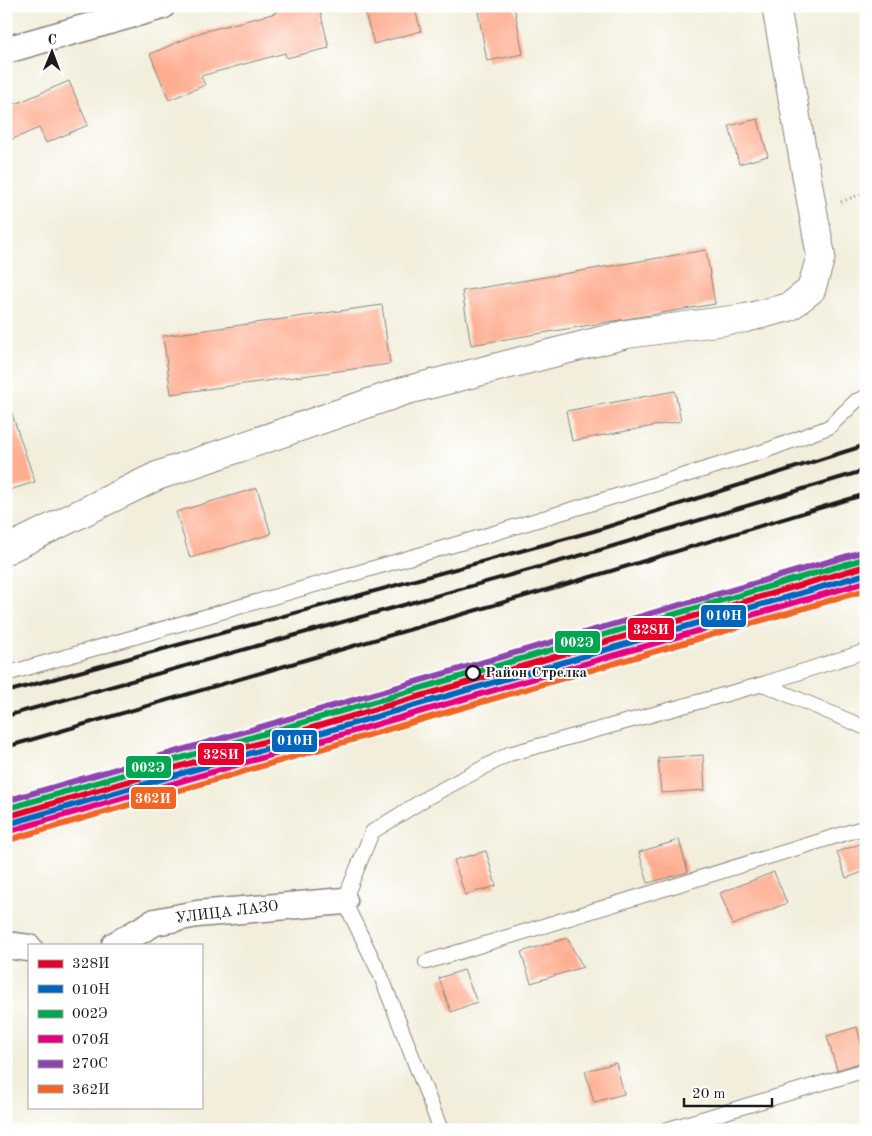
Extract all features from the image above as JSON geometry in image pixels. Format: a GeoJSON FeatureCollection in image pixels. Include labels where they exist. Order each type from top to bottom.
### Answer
{"type":"FeatureCollection","features":[{"type":"Feature","properties":{"kind":"street"},"geometry":{"type":"LineString","coordinates":[[6,50],[162,6]]}},
{"type":"Feature","properties":{"kind":"street"},"geometry":{"type":"LineString","coordinates":[[6,550],[157,476],[404,391],[627,334],[746,318],[789,307],[811,290],[821,256],[776,6]]}},
{"type":"Feature","properties":{"kind":"street","name":"УЛИЦА ЛАЗО"},"geometry":{"type":"LineString","coordinates":[[118,944],[155,922],[197,914],[344,901]]}},
{"type":"Feature","properties":{"kind":"street"},"geometry":{"type":"LineString","coordinates":[[6,945],[28,948]]}},
{"type":"Feature","properties":{"kind":"lane"},"geometry":{"type":"LineString","coordinates":[[6,674],[481,537],[765,451],[829,427],[856,401],[866,398]]}},
{"type":"Feature","properties":{"kind":"lane"},"geometry":{"type":"LineString","coordinates":[[441,1130],[381,976],[344,901],[372,832],[428,797],[509,754],[763,684],[866,651]]}},
{"type":"Feature","properties":{"kind":"lane"},"geometry":{"type":"LineString","coordinates":[[763,684],[866,728]]}},
{"type":"Feature","properties":{"kind":"lane"},"geometry":{"type":"LineString","coordinates":[[426,962],[866,827]]}},
{"type":"Feature","properties":{"kind":"lane"},"geometry":{"type":"LineString","coordinates":[[665,1130],[866,1070]]}},
{"type":"Feature","properties":{"kind":"building"},"geometry":{"type":"Polygon","coordinates":[[[296,6],[319,6],[329,48],[286,58],[285,53],[201,76],[205,85],[169,100],[150,54],[202,32],[296,6]]]}},
{"type":"Feature","properties":{"kind":"building"},"geometry":{"type":"Polygon","coordinates":[[[363,6],[414,6],[421,31],[374,44],[363,6]]]}},
{"type":"Feature","properties":{"kind":"building"},"geometry":{"type":"Polygon","coordinates":[[[477,6],[514,6],[523,54],[487,61],[477,6]]]}},
{"type":"Feature","properties":{"kind":"building"},"geometry":{"type":"Polygon","coordinates":[[[69,81],[88,125],[46,143],[39,128],[6,142],[6,108],[69,81]]]}},
{"type":"Feature","properties":{"kind":"building"},"geometry":{"type":"Polygon","coordinates":[[[758,119],[768,156],[739,164],[729,126],[758,119]]]}},
{"type":"Feature","properties":{"kind":"building"},"geometry":{"type":"Polygon","coordinates":[[[706,250],[715,304],[471,345],[462,291],[706,250]]]}},
{"type":"Feature","properties":{"kind":"building"},"geometry":{"type":"Polygon","coordinates":[[[382,305],[390,364],[171,394],[163,336],[382,305]]]}},
{"type":"Feature","properties":{"kind":"building"},"geometry":{"type":"Polygon","coordinates":[[[675,391],[681,421],[572,441],[566,411],[675,391]]]}},
{"type":"Feature","properties":{"kind":"building"},"geometry":{"type":"Polygon","coordinates":[[[6,408],[10,408],[35,482],[6,491],[6,408]]]}},
{"type":"Feature","properties":{"kind":"building"},"geometry":{"type":"Polygon","coordinates":[[[257,488],[271,534],[190,558],[176,512],[257,488]]]}},
{"type":"Feature","properties":{"kind":"building"},"geometry":{"type":"Polygon","coordinates":[[[703,755],[705,790],[661,793],[658,758],[703,755]]]}},
{"type":"Feature","properties":{"kind":"building"},"geometry":{"type":"Polygon","coordinates":[[[679,840],[688,872],[648,883],[639,852],[679,840]]]}},
{"type":"Feature","properties":{"kind":"building"},"geometry":{"type":"Polygon","coordinates":[[[866,842],[866,871],[846,878],[837,852],[866,842]]]}},
{"type":"Feature","properties":{"kind":"building"},"geometry":{"type":"Polygon","coordinates":[[[486,851],[496,886],[465,895],[454,860],[486,851]]]}},
{"type":"Feature","properties":{"kind":"building"},"geometry":{"type":"Polygon","coordinates":[[[774,872],[787,903],[733,925],[720,893],[774,872]]]}},
{"type":"Feature","properties":{"kind":"building"},"geometry":{"type":"Polygon","coordinates":[[[567,938],[583,967],[531,983],[521,952],[567,938]]]}},
{"type":"Feature","properties":{"kind":"building"},"geometry":{"type":"Polygon","coordinates":[[[464,970],[477,1002],[451,1012],[439,978],[464,970]]]}},
{"type":"Feature","properties":{"kind":"building"},"geometry":{"type":"Polygon","coordinates":[[[857,1027],[866,1061],[837,1070],[827,1036],[857,1027]]]}},
{"type":"Feature","properties":{"kind":"building"},"geometry":{"type":"Polygon","coordinates":[[[616,1063],[624,1094],[594,1102],[585,1071],[616,1063]]]}},
{"type":"Feature","properties":{"kind":"railway"},"geometry":{"type":"LineString","coordinates":[[6,692],[594,531],[866,445]]}},
{"type":"Feature","properties":{"kind":"railway"},"geometry":{"type":"LineString","coordinates":[[6,716],[600,550],[866,470]]}},
{"type":"Feature","properties":{"kind":"railway"},"geometry":{"type":"LineString","coordinates":[[6,747],[611,571],[866,494]]}},
{"type":"Feature","properties":{"kind":"transit line","name":"270С"},"geometry":{"type":"LineString","coordinates":[[6,801],[862,552]]}},
{"type":"Feature","properties":{"kind":"transit line","name":"002Э"},"geometry":{"type":"LineString","coordinates":[[6,809],[864,559]]}},
{"type":"Feature","properties":{"kind":"transit line","name":"328И"},"geometry":{"type":"LineString","coordinates":[[6,817],[866,566]]}},
{"type":"Feature","properties":{"kind":"transit line","name":"010Н"},"geometry":{"type":"LineString","coordinates":[[8,824],[866,574]]}},
{"type":"Feature","properties":{"kind":"transit line","name":"070Я"},"geometry":{"type":"LineString","coordinates":[[10,831],[866,582]]}},
{"type":"Feature","properties":{"kind":"transit line","name":"362И"},"geometry":{"type":"LineString","coordinates":[[12,839],[866,590]]}},
{"type":"Feature","properties":{"kind":"place","name":"Район Стрелка"},"geometry":{"type":"Point","coordinates":[473,673]}}]}
